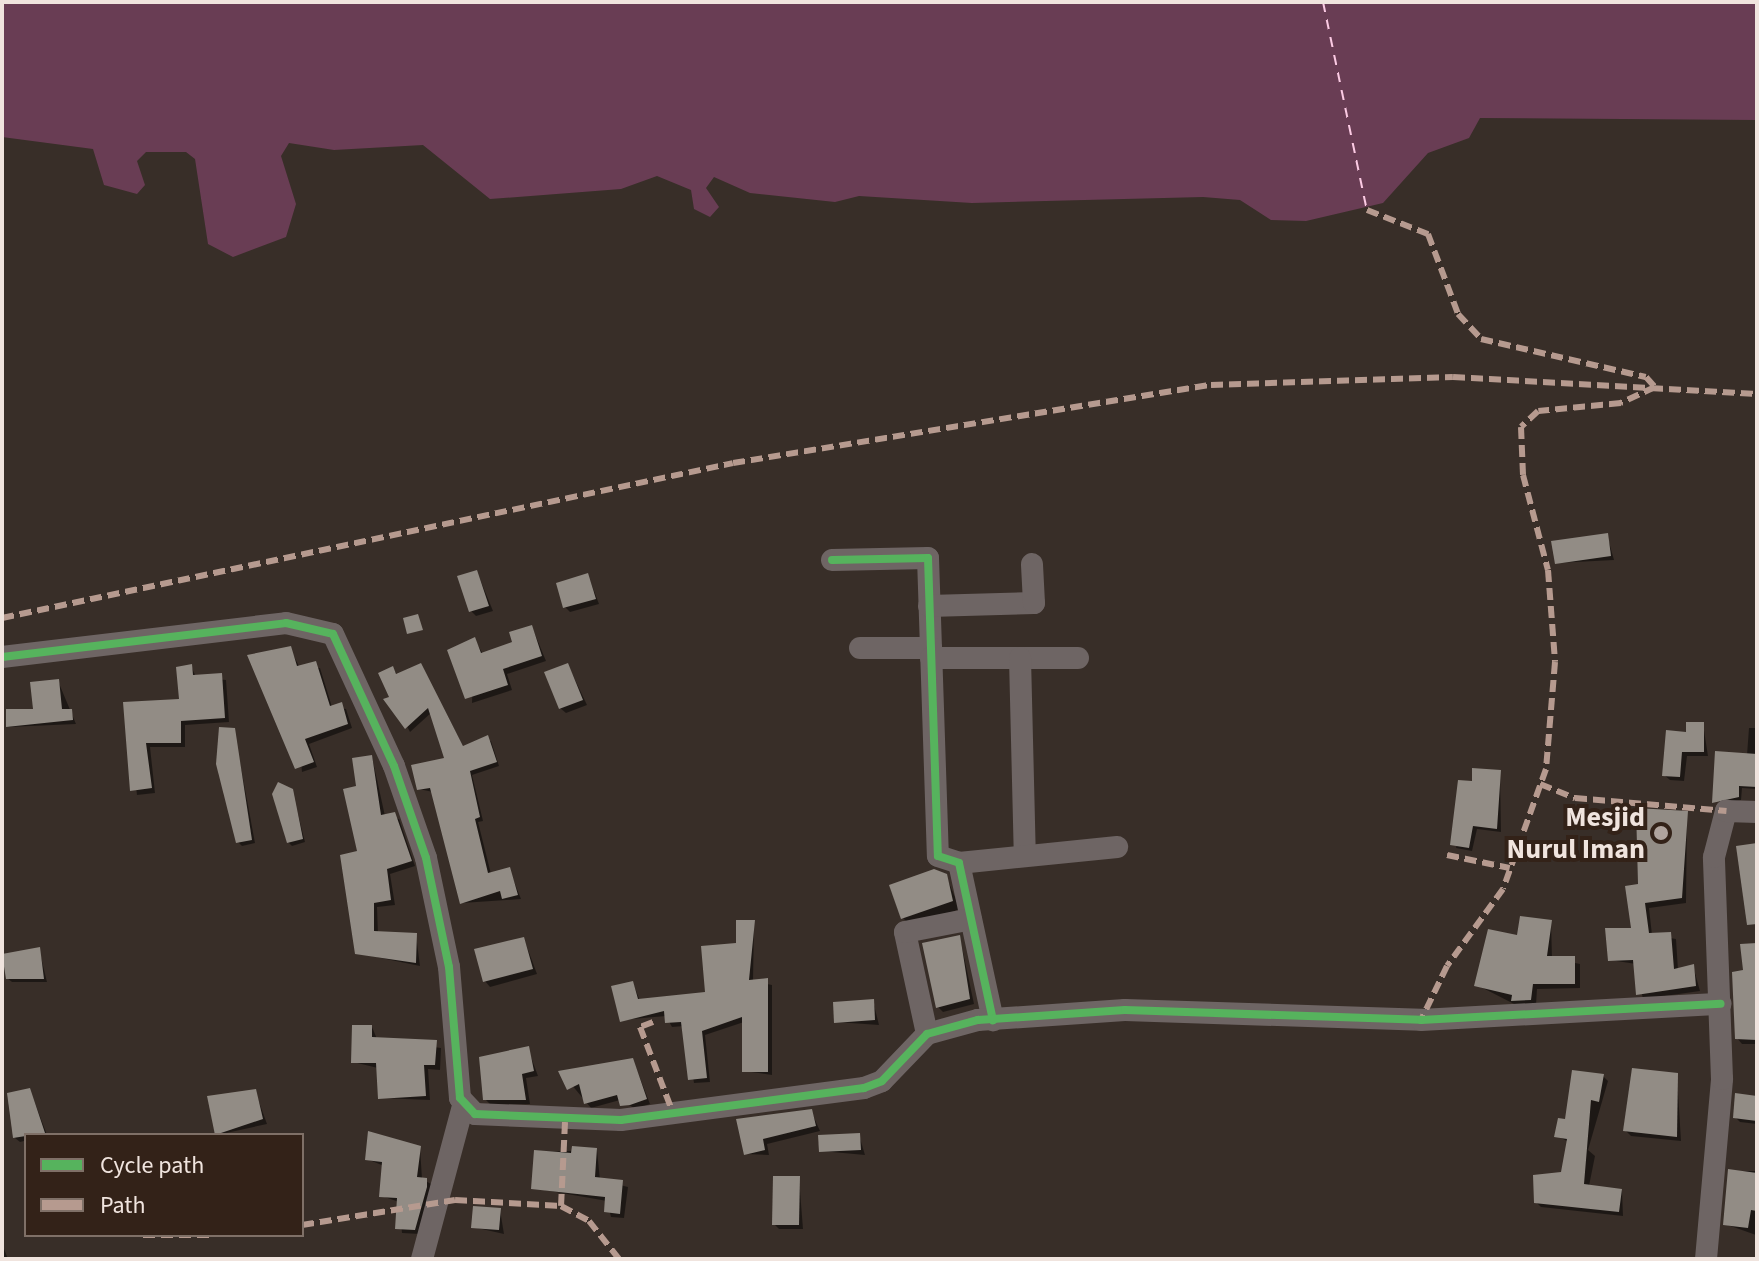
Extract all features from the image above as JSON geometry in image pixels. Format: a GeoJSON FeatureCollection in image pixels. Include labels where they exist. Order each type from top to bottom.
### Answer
{"type":"FeatureCollection","features":[{"type":"Feature","properties":{"kind":"street"},"geometry":{"type":"LineString","coordinates":[[832,560],[928,558],[938,856],[959,863],[1117,847]]}},
{"type":"Feature","properties":{"kind":"street"},"geometry":{"type":"LineString","coordinates":[[929,606],[1034,603],[1032,564]]}},
{"type":"Feature","properties":{"kind":"street"},"geometry":{"type":"LineString","coordinates":[[2,657],[286,623],[333,634],[394,766],[426,858],[447,954],[463,1106],[422,1259]]}},
{"type":"Feature","properties":{"kind":"street"},"geometry":{"type":"LineString","coordinates":[[860,648],[1020,658],[1078,658]]}},
{"type":"Feature","properties":{"kind":"street"},"geometry":{"type":"LineString","coordinates":[[1020,658],[1025,856]]}},
{"type":"Feature","properties":{"kind":"street"},"geometry":{"type":"LineString","coordinates":[[1706,1259],[1719,1153],[1721,1004],[1714,857],[1726,811],[1757,812]]}},
{"type":"Feature","properties":{"kind":"street"},"geometry":{"type":"LineString","coordinates":[[959,863],[993,1020]]}},
{"type":"Feature","properties":{"kind":"street"},"geometry":{"type":"LineString","coordinates":[[927,1034],[905,932],[971,919]]}},
{"type":"Feature","properties":{"kind":"street"},"geometry":{"type":"LineString","coordinates":[[463,1106],[489,1117],[579,1122],[864,1088],[882,1081],[927,1034],[993,1020],[1125,1010],[1437,1020],[1721,1004]]}},
{"type":"Feature","properties":{"kind":"shaded area"},"geometry":{"type":"Polygon","coordinates":[[[2,2],[1757,2],[1757,120],[1480,118],[1469,138],[1428,153],[1383,203],[1306,221],[1271,220],[1240,200],[1203,197],[972,203],[859,196],[835,202],[750,193],[714,177],[706,188],[719,207],[710,217],[694,209],[691,190],[657,176],[621,189],[490,199],[423,145],[334,150],[289,143],[281,156],[296,204],[286,237],[233,257],[208,244],[195,159],[186,152],[146,152],[137,161],[145,185],[137,194],[104,185],[93,149],[2,137],[2,2]]]}},
{"type":"Feature","properties":{"kind":"building"},"geometry":{"type":"Polygon","coordinates":[[[1608,533],[1611,556],[1555,564],[1551,541],[1608,533]]]}},
{"type":"Feature","properties":{"kind":"building"},"geometry":{"type":"Polygon","coordinates":[[[477,570],[489,606],[469,612],[457,576],[477,570]]]}},
{"type":"Feature","properties":{"kind":"building"},"geometry":{"type":"Polygon","coordinates":[[[588,573],[596,599],[563,608],[556,583],[588,573]]]}},
{"type":"Feature","properties":{"kind":"building"},"geometry":{"type":"Polygon","coordinates":[[[418,614],[423,630],[407,634],[403,618],[418,614]]]}},
{"type":"Feature","properties":{"kind":"building"},"geometry":{"type":"Polygon","coordinates":[[[532,625],[542,656],[503,669],[508,685],[465,699],[447,650],[475,637],[481,653],[512,642],[509,632],[532,625]]]}},
{"type":"Feature","properties":{"kind":"building"},"geometry":{"type":"Polygon","coordinates":[[[291,646],[297,666],[316,661],[330,706],[342,702],[348,724],[305,739],[314,762],[295,769],[247,655],[291,646]]]}},
{"type":"Feature","properties":{"kind":"building"},"geometry":{"type":"Polygon","coordinates":[[[421,663],[463,746],[488,735],[497,762],[470,771],[480,817],[475,819],[488,873],[510,867],[518,895],[502,899],[500,891],[460,904],[430,788],[417,790],[411,765],[444,758],[428,708],[405,729],[383,699],[389,697],[378,673],[393,666],[396,674],[421,663]]]}},
{"type":"Feature","properties":{"kind":"building"},"geometry":{"type":"Polygon","coordinates":[[[568,663],[583,700],[559,709],[544,672],[568,663]]]}},
{"type":"Feature","properties":{"kind":"building"},"geometry":{"type":"Polygon","coordinates":[[[192,664],[193,675],[222,673],[225,718],[181,721],[181,743],[146,743],[152,788],[130,791],[123,702],[179,699],[176,667],[192,664]]]}},
{"type":"Feature","properties":{"kind":"building"},"geometry":{"type":"Polygon","coordinates":[[[59,679],[62,709],[72,709],[73,720],[6,727],[6,709],[33,709],[30,682],[59,679]]]}},
{"type":"Feature","properties":{"kind":"building"},"geometry":{"type":"Polygon","coordinates":[[[1686,722],[1704,722],[1704,752],[1682,752],[1680,777],[1662,776],[1666,730],[1686,732],[1686,722]]]}},
{"type":"Feature","properties":{"kind":"building"},"geometry":{"type":"Polygon","coordinates":[[[219,727],[235,728],[252,840],[236,843],[216,764],[219,727]]]}},
{"type":"Feature","properties":{"kind":"building"},"geometry":{"type":"Polygon","coordinates":[[[1715,751],[1757,754],[1757,787],[1739,786],[1739,797],[1712,803],[1715,751]]]}},
{"type":"Feature","properties":{"kind":"building"},"geometry":{"type":"Polygon","coordinates":[[[372,755],[381,815],[395,812],[412,861],[387,869],[391,900],[374,903],[374,931],[417,933],[416,963],[355,954],[340,855],[357,851],[343,789],[356,786],[352,758],[372,755]]]}},
{"type":"Feature","properties":{"kind":"building"},"geometry":{"type":"Polygon","coordinates":[[[1472,768],[1501,770],[1497,829],[1473,826],[1469,848],[1450,845],[1458,780],[1472,781],[1472,768]]]}},
{"type":"Feature","properties":{"kind":"building"},"geometry":{"type":"Polygon","coordinates":[[[278,782],[293,789],[303,839],[287,843],[272,794],[278,782]]]}},
{"type":"Feature","properties":{"kind":"building"},"geometry":{"type":"Polygon","coordinates":[[[1636,808],[1688,811],[1682,898],[1645,903],[1649,933],[1671,932],[1674,969],[1694,964],[1696,986],[1636,995],[1633,960],[1608,961],[1605,928],[1631,928],[1625,886],[1638,884],[1636,808]]]}},
{"type":"Feature","properties":{"kind":"building"},"geometry":{"type":"Polygon","coordinates":[[[1757,843],[1757,924],[1747,925],[1736,846],[1757,843]]]}},
{"type":"Feature","properties":{"kind":"building"},"geometry":{"type":"Polygon","coordinates":[[[934,869],[947,874],[953,901],[901,919],[889,885],[934,869]]]}},
{"type":"Feature","properties":{"kind":"building"},"geometry":{"type":"Polygon","coordinates":[[[1520,916],[1552,920],[1547,956],[1575,956],[1575,984],[1533,984],[1531,1000],[1511,1001],[1512,995],[1474,986],[1488,929],[1517,935],[1520,916]]]}},
{"type":"Feature","properties":{"kind":"building"},"geometry":{"type":"Polygon","coordinates":[[[736,920],[755,920],[749,980],[768,978],[768,1072],[742,1072],[742,1017],[702,1031],[707,1078],[688,1080],[681,1022],[665,1023],[664,1011],[620,1022],[611,986],[633,981],[638,999],[705,992],[701,946],[736,943],[736,920]]]}},
{"type":"Feature","properties":{"kind":"building"},"geometry":{"type":"Polygon","coordinates":[[[960,935],[970,999],[936,1008],[922,943],[960,935]]]}},
{"type":"Feature","properties":{"kind":"building"},"geometry":{"type":"Polygon","coordinates":[[[524,937],[533,969],[483,982],[474,949],[524,937]]]}},
{"type":"Feature","properties":{"kind":"building"},"geometry":{"type":"Polygon","coordinates":[[[1757,943],[1757,1040],[1735,1039],[1732,972],[1743,970],[1740,944],[1757,943]]]}},
{"type":"Feature","properties":{"kind":"building"},"geometry":{"type":"Polygon","coordinates":[[[40,947],[44,979],[6,979],[2,954],[40,947]]]}},
{"type":"Feature","properties":{"kind":"building"},"geometry":{"type":"Polygon","coordinates":[[[874,999],[875,1020],[834,1023],[833,1002],[874,999]]]}},
{"type":"Feature","properties":{"kind":"building"},"geometry":{"type":"Polygon","coordinates":[[[352,1025],[372,1025],[372,1037],[437,1040],[435,1065],[424,1065],[426,1096],[378,1099],[376,1063],[351,1063],[352,1025]]]}},
{"type":"Feature","properties":{"kind":"building"},"geometry":{"type":"Polygon","coordinates":[[[529,1046],[534,1071],[522,1074],[526,1100],[483,1100],[479,1057],[529,1046]]]}},
{"type":"Feature","properties":{"kind":"building"},"geometry":{"type":"Polygon","coordinates":[[[633,1058],[647,1099],[630,1105],[620,1106],[617,1095],[584,1104],[579,1084],[567,1090],[558,1071],[633,1058]]]}},
{"type":"Feature","properties":{"kind":"building"},"geometry":{"type":"Polygon","coordinates":[[[1632,1068],[1678,1073],[1677,1137],[1623,1131],[1632,1068]]]}},
{"type":"Feature","properties":{"kind":"building"},"geometry":{"type":"Polygon","coordinates":[[[1572,1070],[1604,1074],[1599,1102],[1591,1100],[1584,1184],[1622,1189],[1619,1212],[1534,1203],[1533,1175],[1561,1172],[1567,1139],[1554,1137],[1558,1118],[1565,1119],[1572,1070]]]}},
{"type":"Feature","properties":{"kind":"building"},"geometry":{"type":"Polygon","coordinates":[[[30,1088],[45,1133],[24,1133],[24,1136],[13,1138],[7,1093],[30,1088]]]}},
{"type":"Feature","properties":{"kind":"building"},"geometry":{"type":"Polygon","coordinates":[[[256,1089],[263,1119],[215,1133],[207,1096],[256,1089]]]}},
{"type":"Feature","properties":{"kind":"building"},"geometry":{"type":"Polygon","coordinates":[[[1735,1093],[1757,1096],[1757,1121],[1733,1118],[1735,1093]]]}},
{"type":"Feature","properties":{"kind":"building"},"geometry":{"type":"Polygon","coordinates":[[[812,1109],[816,1126],[763,1139],[765,1150],[744,1155],[736,1119],[812,1109]]]}},
{"type":"Feature","properties":{"kind":"building"},"geometry":{"type":"Polygon","coordinates":[[[368,1131],[421,1146],[417,1177],[427,1178],[427,1187],[415,1230],[395,1229],[397,1198],[379,1197],[382,1162],[365,1160],[368,1131]]]}},
{"type":"Feature","properties":{"kind":"building"},"geometry":{"type":"Polygon","coordinates":[[[860,1133],[861,1150],[819,1152],[818,1135],[860,1133]]]}},
{"type":"Feature","properties":{"kind":"building"},"geometry":{"type":"Polygon","coordinates":[[[572,1146],[597,1148],[595,1177],[623,1180],[620,1214],[604,1212],[605,1197],[531,1189],[534,1150],[571,1153],[572,1146]]]}},
{"type":"Feature","properties":{"kind":"building"},"geometry":{"type":"Polygon","coordinates":[[[1728,1169],[1757,1173],[1757,1211],[1751,1210],[1748,1228],[1723,1225],[1728,1169]]]}},
{"type":"Feature","properties":{"kind":"building"},"geometry":{"type":"Polygon","coordinates":[[[773,1176],[800,1176],[799,1225],[772,1225],[773,1176]]]}},
{"type":"Feature","properties":{"kind":"building"},"geometry":{"type":"Polygon","coordinates":[[[473,1206],[501,1208],[499,1230],[471,1228],[473,1206]]]}},
{"type":"Feature","properties":{"kind":"ferry route"},"geometry":{"type":"LineString","coordinates":[[1323,2],[1367,210]]}},
{"type":"Feature","properties":{"kind":"marked path"},"geometry":{"type":"LineString","coordinates":[[1367,210],[1428,234],[1458,314],[1481,339],[1646,377],[1655,387],[1621,403],[1538,411],[1521,427],[1523,475],[1548,570],[1555,662],[1546,769],[1503,889],[1447,966],[1421,1020]]}},
{"type":"Feature","properties":{"kind":"marked path"},"geometry":{"type":"LineString","coordinates":[[2,618],[733,463],[1211,385],[1453,377],[1757,394]]}},
{"type":"Feature","properties":{"kind":"marked path"},"geometry":{"type":"LineString","coordinates":[[1540,784],[1575,798],[1726,811]]}},
{"type":"Feature","properties":{"kind":"marked path"},"geometry":{"type":"LineString","coordinates":[[1447,855],[1510,868]]}},
{"type":"Feature","properties":{"kind":"marked path"},"geometry":{"type":"LineString","coordinates":[[653,1022],[640,1027],[673,1113]]}},
{"type":"Feature","properties":{"kind":"marked path"},"geometry":{"type":"LineString","coordinates":[[565,1122],[561,1206],[589,1221],[619,1259]]}},
{"type":"Feature","properties":{"kind":"marked path"},"geometry":{"type":"LineString","coordinates":[[304,1225],[455,1200],[561,1206]]}},
{"type":"Feature","properties":{"kind":"cycle path"},"geometry":{"type":"LineString","coordinates":[[832,560],[928,558],[938,856],[959,863],[993,1020]]}},
{"type":"Feature","properties":{"kind":"cycle path"},"geometry":{"type":"LineString","coordinates":[[2,657],[286,623],[333,634],[394,766],[426,858],[449,967],[460,1098],[475,1114],[621,1120],[864,1088],[882,1081],[927,1034],[978,1020],[1125,1010],[1421,1020],[1721,1004]]}},
{"type":"Feature","properties":{"kind":"place","name":"Mesjid Nurul Iman"},"geometry":{"type":"Point","coordinates":[1661,833]}}]}
